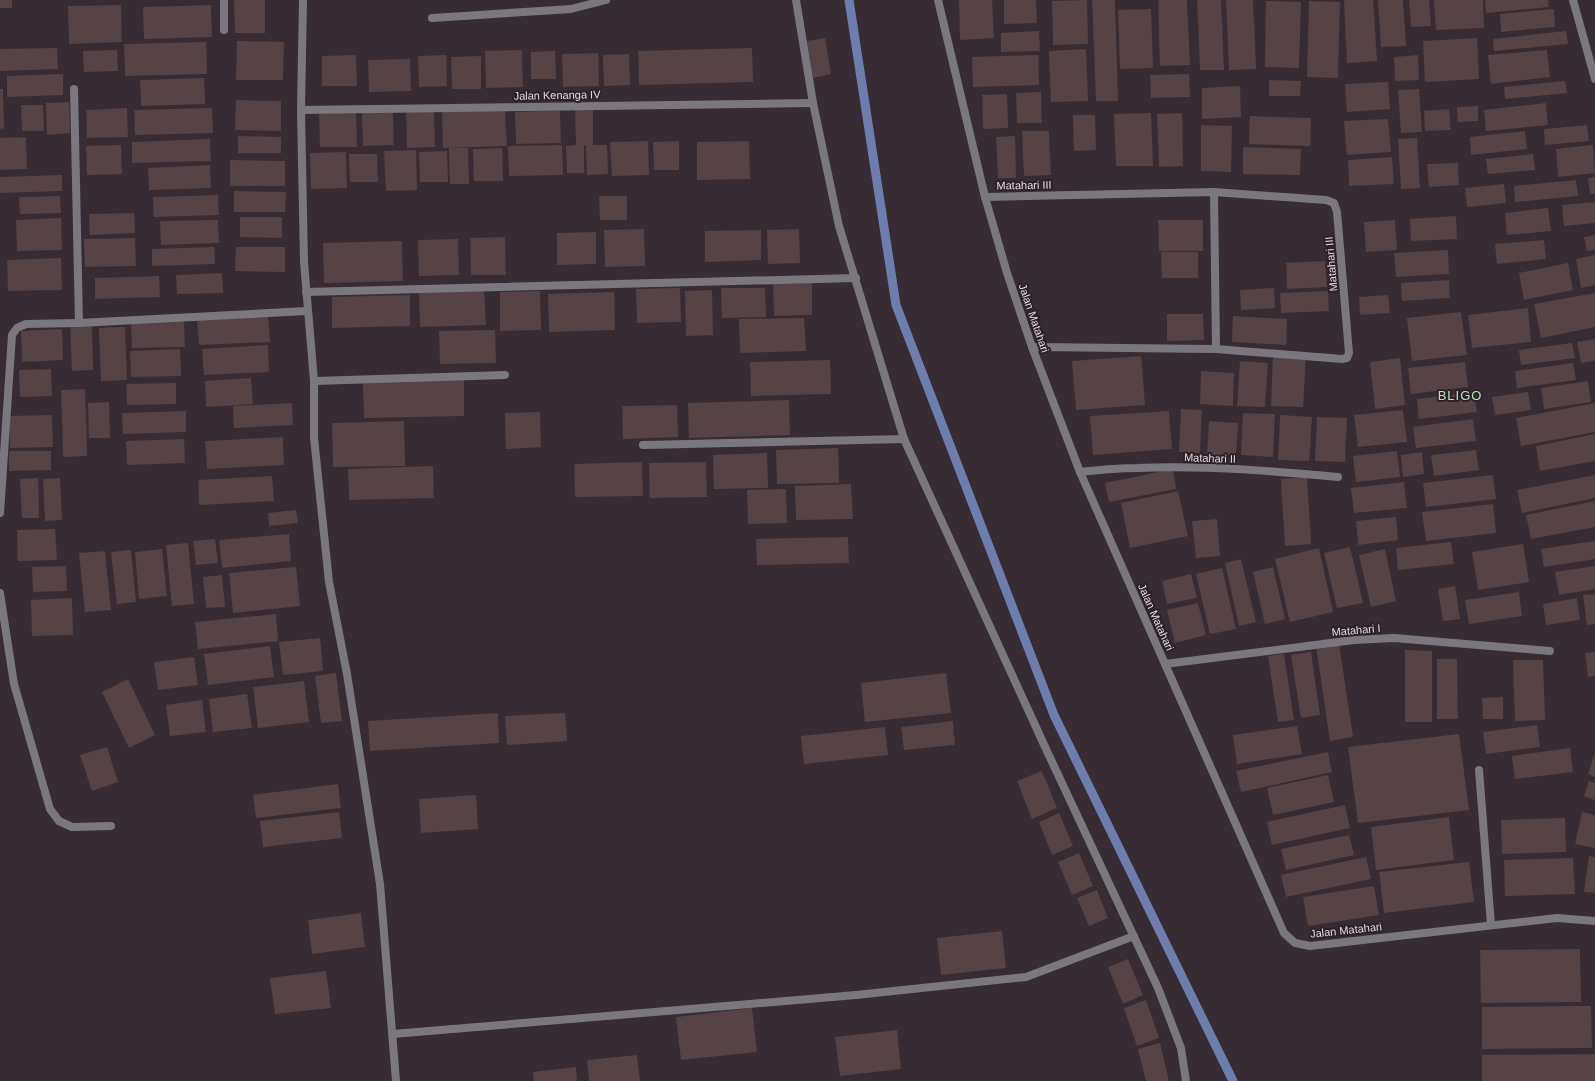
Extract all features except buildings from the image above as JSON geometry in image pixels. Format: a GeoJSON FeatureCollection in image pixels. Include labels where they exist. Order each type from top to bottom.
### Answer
{"type":"FeatureCollection","features":[{"type":"Feature","properties":{"kind":"street"},"geometry":{"type":"LineString","coordinates":[[224,0],[224,30]]}},
{"type":"Feature","properties":{"kind":"street"},"geometry":{"type":"LineString","coordinates":[[303,0],[301,110],[306,292],[314,381],[314,438],[328,582],[347,674],[380,884],[396,1081]]}},
{"type":"Feature","properties":{"kind":"street"},"geometry":{"type":"LineString","coordinates":[[432,18],[572,9],[606,0]]}},
{"type":"Feature","properties":{"kind":"street"},"geometry":{"type":"LineString","coordinates":[[796,0],[813,103],[839,226],[904,439],[1046,749],[1158,988],[1181,1048],[1186,1081]]}},
{"type":"Feature","properties":{"kind":"street","name":"Jalan Matahari"},"geometry":{"type":"LineString","coordinates":[[938,0],[985,197],[1007,273],[1032,347],[1080,472],[1284,933],[1295,943],[1310,946],[1557,918],[1595,921]]}},
{"type":"Feature","properties":{"kind":"street"},"geometry":{"type":"LineString","coordinates":[[1573,0],[1595,80]]}},
{"type":"Feature","properties":{"kind":"street"},"geometry":{"type":"LineString","coordinates":[[74,89],[79,323]]}},
{"type":"Feature","properties":{"kind":"street","name":"Jalan Kenanga IV"},"geometry":{"type":"LineString","coordinates":[[301,110],[813,103]]}},
{"type":"Feature","properties":{"kind":"street"},"geometry":{"type":"LineString","coordinates":[[1214,192],[1216,349]]}},
{"type":"Feature","properties":{"kind":"street","name":"Matahari III"},"geometry":{"type":"LineString","coordinates":[[985,197],[1214,192],[1326,200],[1334,202],[1337,212],[1349,353],[1347,358],[1342,360],[1216,349],[1032,347]]}},
{"type":"Feature","properties":{"kind":"street"},"geometry":{"type":"LineString","coordinates":[[306,292],[856,278]]}},
{"type":"Feature","properties":{"kind":"street"},"geometry":{"type":"LineString","coordinates":[[0,513],[12,335],[17,328],[26,324],[79,323],[307,311]]}},
{"type":"Feature","properties":{"kind":"street"},"geometry":{"type":"LineString","coordinates":[[314,381],[505,375]]}},
{"type":"Feature","properties":{"kind":"street"},"geometry":{"type":"LineString","coordinates":[[643,445],[904,439]]}},
{"type":"Feature","properties":{"kind":"street","name":"Matahari II"},"geometry":{"type":"LineString","coordinates":[[1080,472],[1138,468],[1194,468],[1266,471],[1338,477]]}},
{"type":"Feature","properties":{"kind":"street"},"geometry":{"type":"LineString","coordinates":[[0,593],[14,684],[50,809],[59,821],[72,827],[111,826]]}},
{"type":"Feature","properties":{"kind":"street","name":"Matahari I"},"geometry":{"type":"LineString","coordinates":[[1165,664],[1354,640],[1394,638],[1550,651]]}},
{"type":"Feature","properties":{"kind":"street"},"geometry":{"type":"LineString","coordinates":[[1479,770],[1491,925]]}},
{"type":"Feature","properties":{"kind":"street"},"geometry":{"type":"LineString","coordinates":[[393,1034],[856,995],[1026,977],[1134,936]]}},
{"type":"Feature","properties":{"kind":"waterway"},"geometry":{"type":"LineString","coordinates":[[849,0],[896,305],[1054,715],[1233,1081]]}},
{"type":"Feature","properties":{"kind":"district","name":"BLIGO"},"geometry":{"type":"Point","coordinates":[1460,395]}}]}
